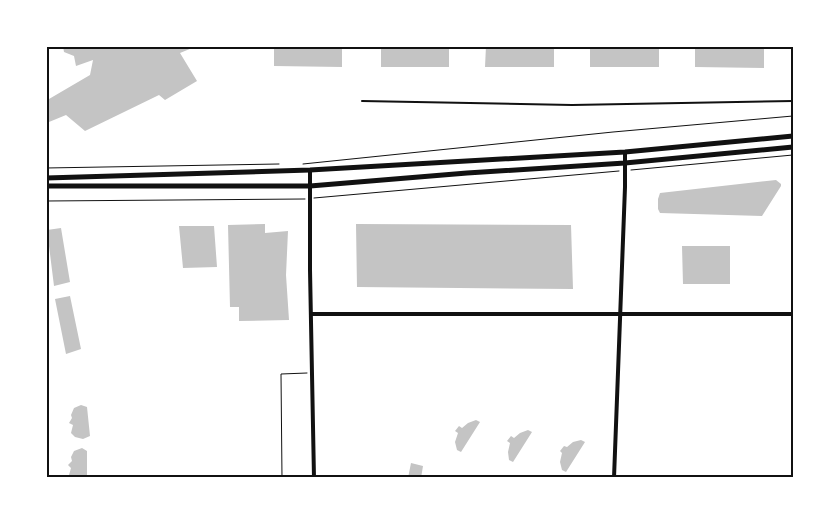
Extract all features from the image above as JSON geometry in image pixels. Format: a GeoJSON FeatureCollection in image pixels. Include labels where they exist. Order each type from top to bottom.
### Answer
{"type":"FeatureCollection","features":[{"type":"Feature","properties":{"kind":"main road"},"geometry":{"type":"LineString","coordinates":[[46,178],[310,170],[625,152],[793,136]]}},
{"type":"Feature","properties":{"kind":"main road"},"geometry":{"type":"LineString","coordinates":[[46,186],[310,186],[467,173],[625,163],[793,148]]}},
{"type":"Feature","properties":{"kind":"street"},"geometry":{"type":"LineString","coordinates":[[614,478],[625,152]]}},
{"type":"Feature","properties":{"kind":"street"},"geometry":{"type":"LineString","coordinates":[[310,170],[314,478]]}},
{"type":"Feature","properties":{"kind":"street"},"geometry":{"type":"LineString","coordinates":[[312,314],[793,314]]}},
{"type":"Feature","properties":{"kind":"lane"},"geometry":{"type":"LineString","coordinates":[[362,101],[572,105],[793,101]]}},
{"type":"Feature","properties":{"kind":"path"},"geometry":{"type":"LineString","coordinates":[[299,164],[793,116]]}},
{"type":"Feature","properties":{"kind":"path"},"geometry":{"type":"LineString","coordinates":[[46,201],[310,199],[793,155]]}},
{"type":"Feature","properties":{"kind":"path"},"geometry":{"type":"LineString","coordinates":[[46,168],[279,164]]}},
{"type":"Feature","properties":{"kind":"path"},"geometry":{"type":"LineString","coordinates":[[282,478],[281,374],[313,373]]}},
{"type":"Feature","properties":{"kind":"building"},"geometry":{"type":"Polygon","coordinates":[[[63,46],[197,46],[180,53],[197,81],[165,100],[159,95],[85,131],[66,115],[49,122],[49,99],[90,75],[93,60],[76,66],[74,56],[64,52],[63,46]]]}},
{"type":"Feature","properties":{"kind":"building"},"geometry":{"type":"Polygon","coordinates":[[[274,46],[342,46],[342,67],[274,66],[274,46]]]}},
{"type":"Feature","properties":{"kind":"building"},"geometry":{"type":"Polygon","coordinates":[[[381,46],[449,46],[449,67],[381,67],[381,46]]]}},
{"type":"Feature","properties":{"kind":"building"},"geometry":{"type":"Polygon","coordinates":[[[486,46],[554,46],[554,67],[485,67],[486,46]]]}},
{"type":"Feature","properties":{"kind":"building"},"geometry":{"type":"Polygon","coordinates":[[[590,46],[659,46],[659,67],[590,67],[590,46]]]}},
{"type":"Feature","properties":{"kind":"building"},"geometry":{"type":"Polygon","coordinates":[[[695,46],[764,46],[764,68],[695,67],[695,46]]]}},
{"type":"Feature","properties":{"kind":"building"},"geometry":{"type":"Polygon","coordinates":[[[776,180],[781,186],[762,216],[660,213],[658,209],[660,193],[776,180]]]}},
{"type":"Feature","properties":{"kind":"building"},"geometry":{"type":"Polygon","coordinates":[[[265,224],[265,233],[288,231],[286,275],[289,320],[239,321],[239,307],[230,307],[228,225],[265,224]]]}},
{"type":"Feature","properties":{"kind":"building"},"geometry":{"type":"Polygon","coordinates":[[[356,224],[571,225],[573,289],[357,287],[356,224]]]}},
{"type":"Feature","properties":{"kind":"building"},"geometry":{"type":"Polygon","coordinates":[[[179,226],[214,226],[217,267],[183,268],[179,226]]]}},
{"type":"Feature","properties":{"kind":"building"},"geometry":{"type":"Polygon","coordinates":[[[61,228],[70,282],[54,286],[47,230],[61,228]]]}},
{"type":"Feature","properties":{"kind":"building"},"geometry":{"type":"Polygon","coordinates":[[[682,246],[730,246],[730,284],[683,284],[682,246]]]}},
{"type":"Feature","properties":{"kind":"building"},"geometry":{"type":"Polygon","coordinates":[[[70,296],[81,349],[66,354],[55,299],[70,296]]]}},
{"type":"Feature","properties":{"kind":"building"},"geometry":{"type":"Polygon","coordinates":[[[81,405],[87,407],[90,436],[83,439],[75,437],[71,433],[73,425],[69,423],[74,408],[81,405]]]}},
{"type":"Feature","properties":{"kind":"building"},"geometry":{"type":"Polygon","coordinates":[[[476,420],[480,422],[461,452],[457,450],[455,442],[458,433],[455,431],[459,426],[462,428],[476,420]]]}},
{"type":"Feature","properties":{"kind":"building"},"geometry":{"type":"Polygon","coordinates":[[[528,430],[532,432],[513,462],[509,460],[510,443],[507,441],[511,436],[514,438],[528,430]]]}},
{"type":"Feature","properties":{"kind":"building"},"geometry":{"type":"Polygon","coordinates":[[[581,440],[585,442],[566,472],[562,470],[560,462],[562,453],[560,451],[564,446],[567,447],[573,442],[581,440]]]}},
{"type":"Feature","properties":{"kind":"building"},"geometry":{"type":"Polygon","coordinates":[[[82,448],[87,451],[87,478],[71,478],[69,475],[71,468],[68,465],[72,461],[71,457],[74,451],[82,448]]]}},
{"type":"Feature","properties":{"kind":"building"},"geometry":{"type":"Polygon","coordinates":[[[411,463],[423,466],[421,478],[408,478],[411,463]]]}}]}
